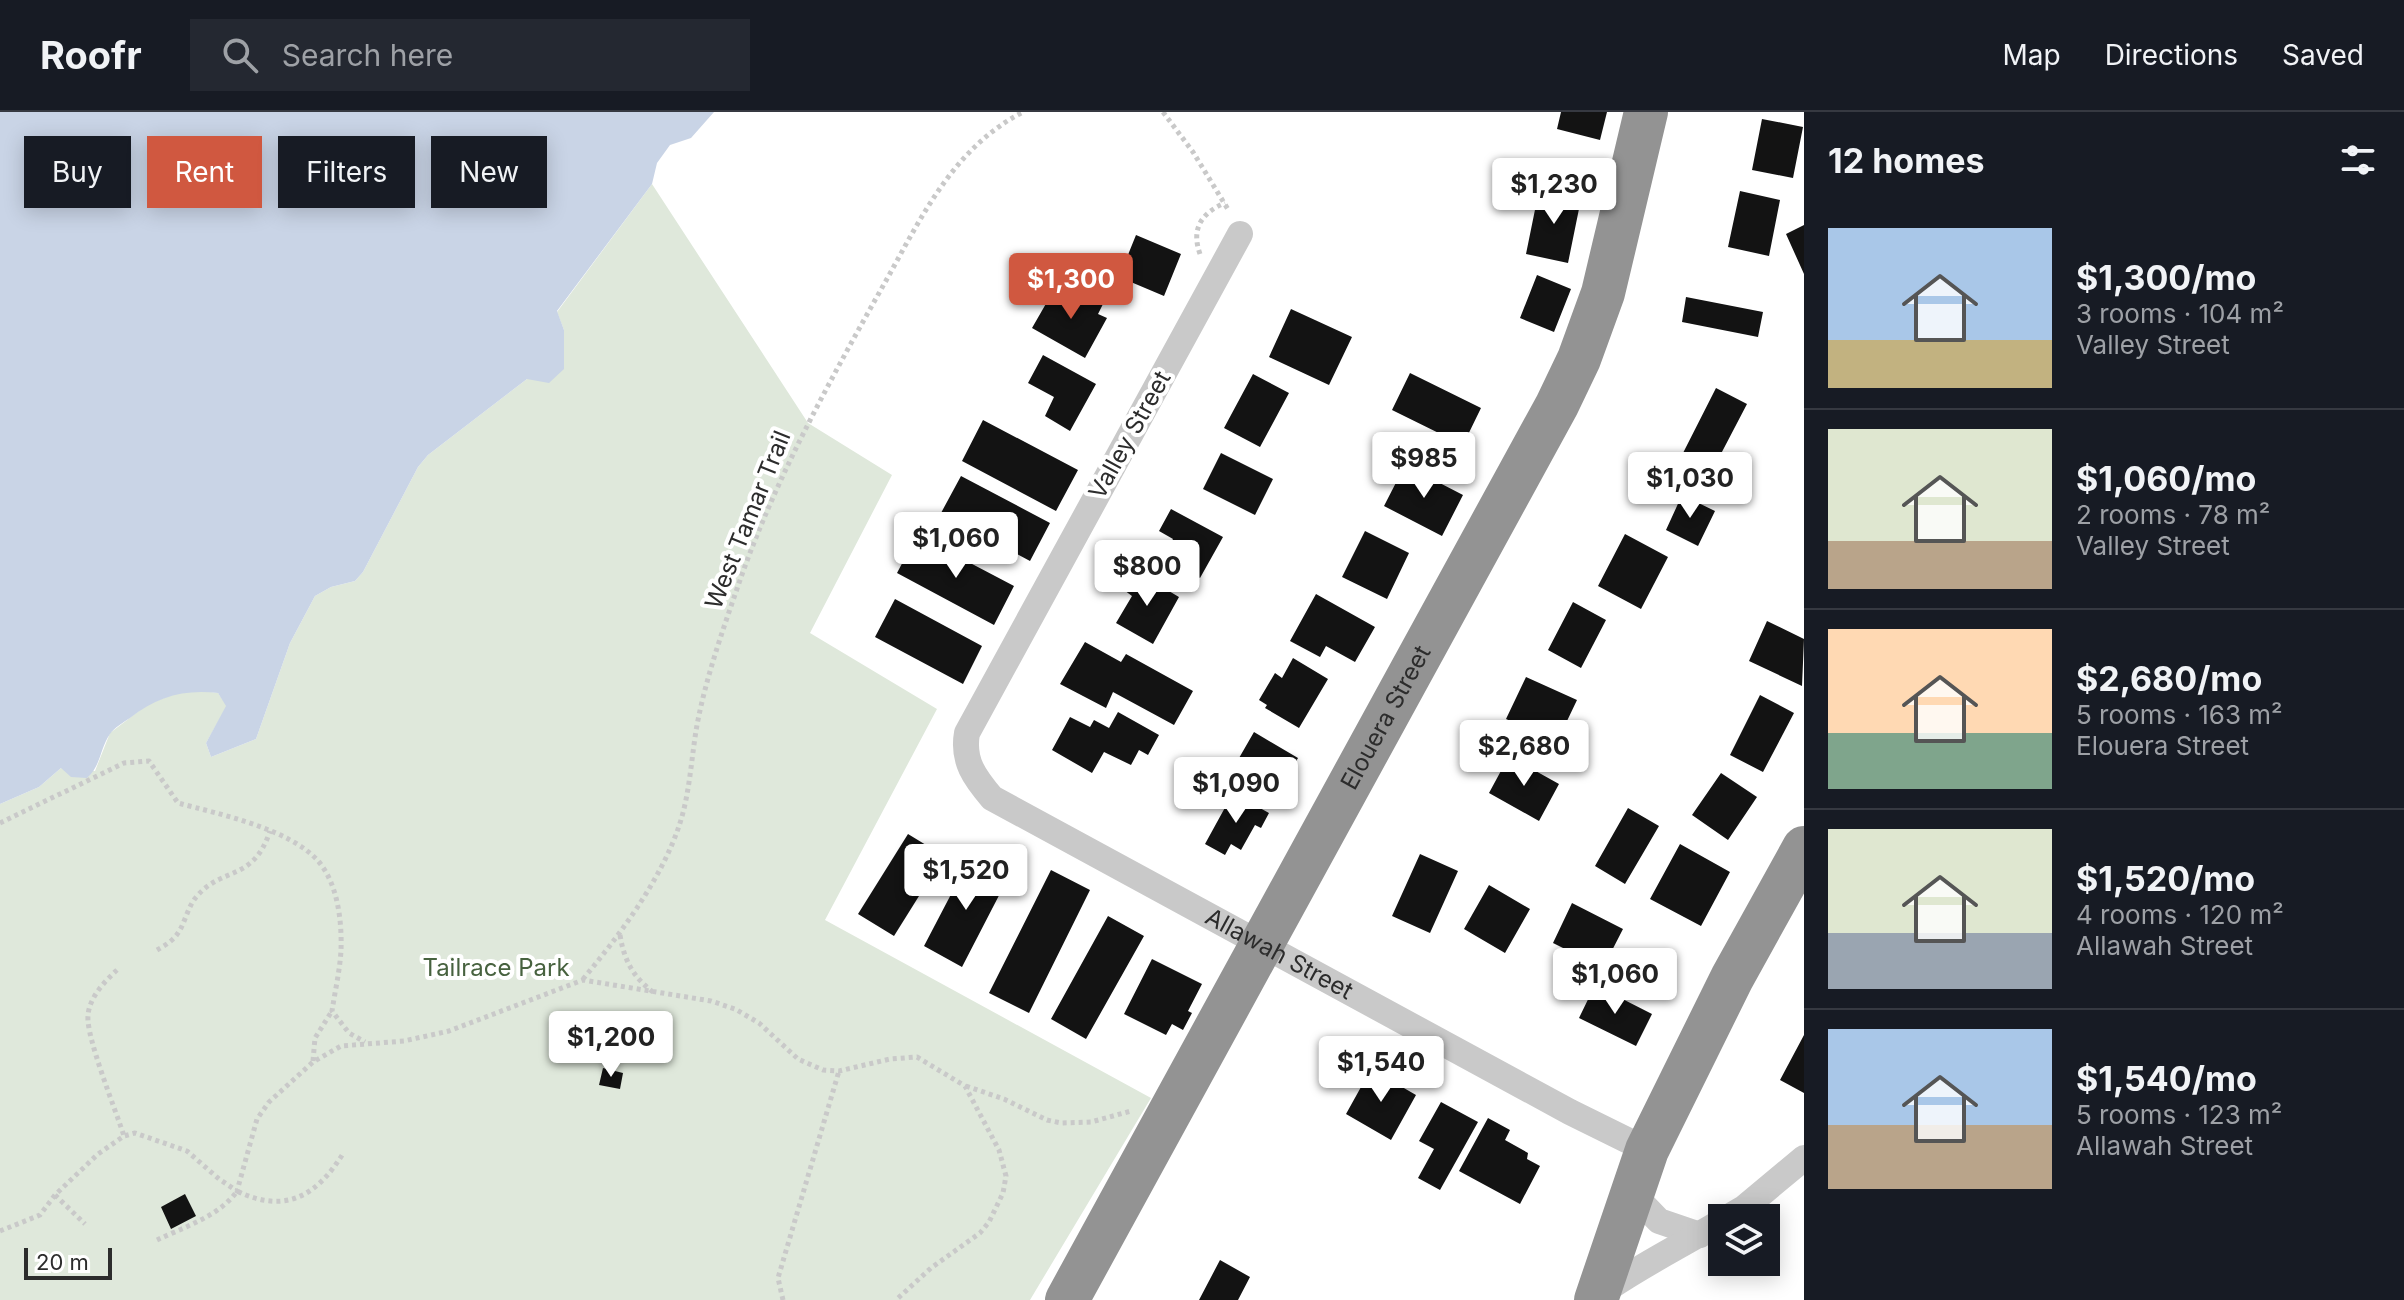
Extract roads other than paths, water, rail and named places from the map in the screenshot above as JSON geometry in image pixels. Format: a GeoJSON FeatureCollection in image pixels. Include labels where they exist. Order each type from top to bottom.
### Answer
{"type":"FeatureCollection","features":[{"type":"Feature","properties":{"kind":"highway","name":"Elouera Street"},"geometry":{"type":"LineString","coordinates":[[1067,1300],[1263,946],[1579,359],[1603,293],[1646,112]]}},
{"type":"Feature","properties":{"kind":"highway"},"geometry":{"type":"LineString","coordinates":[[1597,1298],[1647,1150],[1732,978],[1804,848]]}},
{"type":"Feature","properties":{"kind":"street","name":"Valley Street"},"geometry":{"type":"LineString","coordinates":[[968,765],[964,749],[967,733],[1240,234]]}},
{"type":"Feature","properties":{"kind":"street","name":"Allawah Street"},"geometry":{"type":"LineString","coordinates":[[968,765],[992,798],[1570,1112],[1647,1150]]}},
{"type":"Feature","properties":{"kind":"street"},"geometry":{"type":"LineString","coordinates":[[1749,1204],[1804,1158]]}},
{"type":"Feature","properties":{"kind":"street"},"geometry":{"type":"LineString","coordinates":[[1633,1194],[1659,1221],[1708,1228]]}},
{"type":"Feature","properties":{"kind":"street"},"geometry":{"type":"LineString","coordinates":[[1597,1298],[1642,1265],[1669,1254],[1708,1230]]}},
{"type":"Feature","properties":{"kind":"water"},"geometry":{"type":"Polygon","coordinates":[[[0,112],[714,112],[691,138],[670,145],[657,163],[652,184],[557,311],[564,330],[564,369],[549,383],[527,379],[428,455],[418,467],[363,572],[355,581],[331,587],[315,596],[290,643],[256,739],[211,757],[206,743],[226,706],[218,693],[193,692],[171,696],[150,705],[114,730],[87,778],[71,777],[61,768],[39,787],[0,804],[0,112]]]}},
{"type":"Feature","properties":{"kind":"park label","name":"Tailrace Park"},"geometry":{"type":"Point","coordinates":[496,968]}}]}
